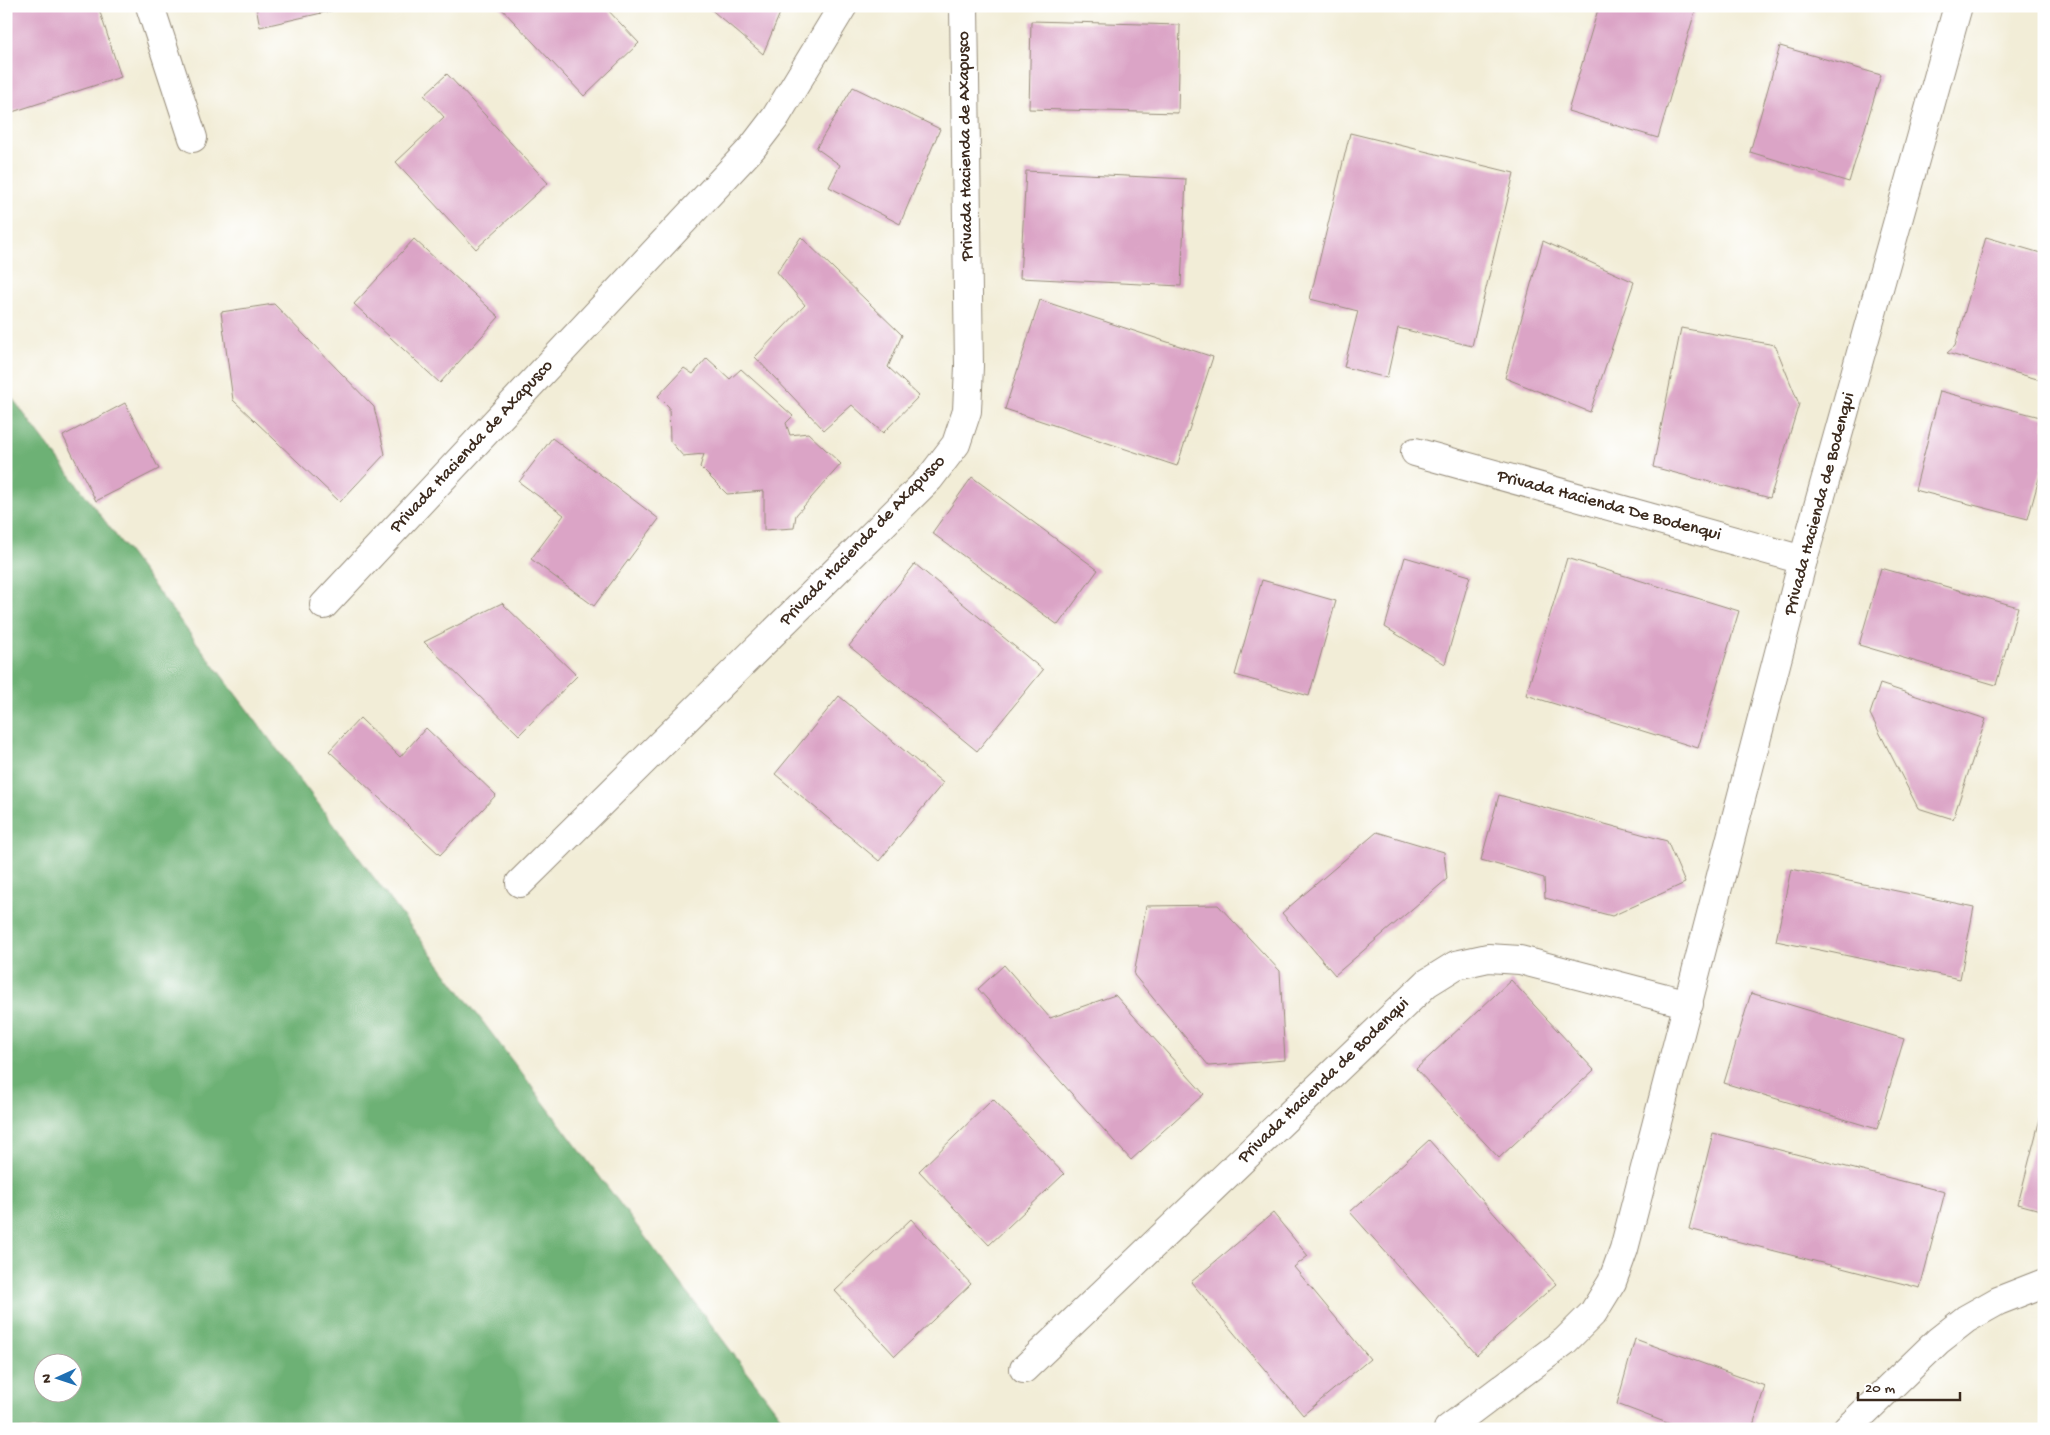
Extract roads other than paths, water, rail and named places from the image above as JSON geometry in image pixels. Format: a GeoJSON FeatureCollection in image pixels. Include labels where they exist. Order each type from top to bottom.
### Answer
{"type":"FeatureCollection","features":[{"type":"Feature","properties":{"kind":"street"},"geometry":{"type":"LineString","coordinates":[[150,6],[194,138]]}},
{"type":"Feature","properties":{"kind":"street","name":"Privada Hacienda de Axapusco"},"geometry":{"type":"LineString","coordinates":[[324,606],[752,148],[775,118],[843,6]]}},
{"type":"Feature","properties":{"kind":"street","name":"Privada Hacienda de Axapusco"},"geometry":{"type":"LineString","coordinates":[[520,883],[930,478],[956,444],[968,411],[969,366],[964,6]]}},
{"type":"Feature","properties":{"kind":"street","name":"Privada Hacienda de Bodenqui"},"geometry":{"type":"LineString","coordinates":[[1448,1429],[1565,1341],[1593,1313],[1612,1282],[1624,1249],[1950,8]]}},
{"type":"Feature","properties":{"kind":"street","name":"Privada Hacienda De Bodenqui"},"geometry":{"type":"LineString","coordinates":[[1415,452],[1804,560]]}},
{"type":"Feature","properties":{"kind":"street","name":"Privada Hacienda de Bodenqui"},"geometry":{"type":"LineString","coordinates":[[1024,1369],[1426,983],[1456,965],[1488,958],[1520,960],[1689,1004]]}},
{"type":"Feature","properties":{"kind":"street"},"geometry":{"type":"LineString","coordinates":[[1846,1429],[1938,1341],[1966,1319],[1998,1301],[2044,1283]]}}]}
